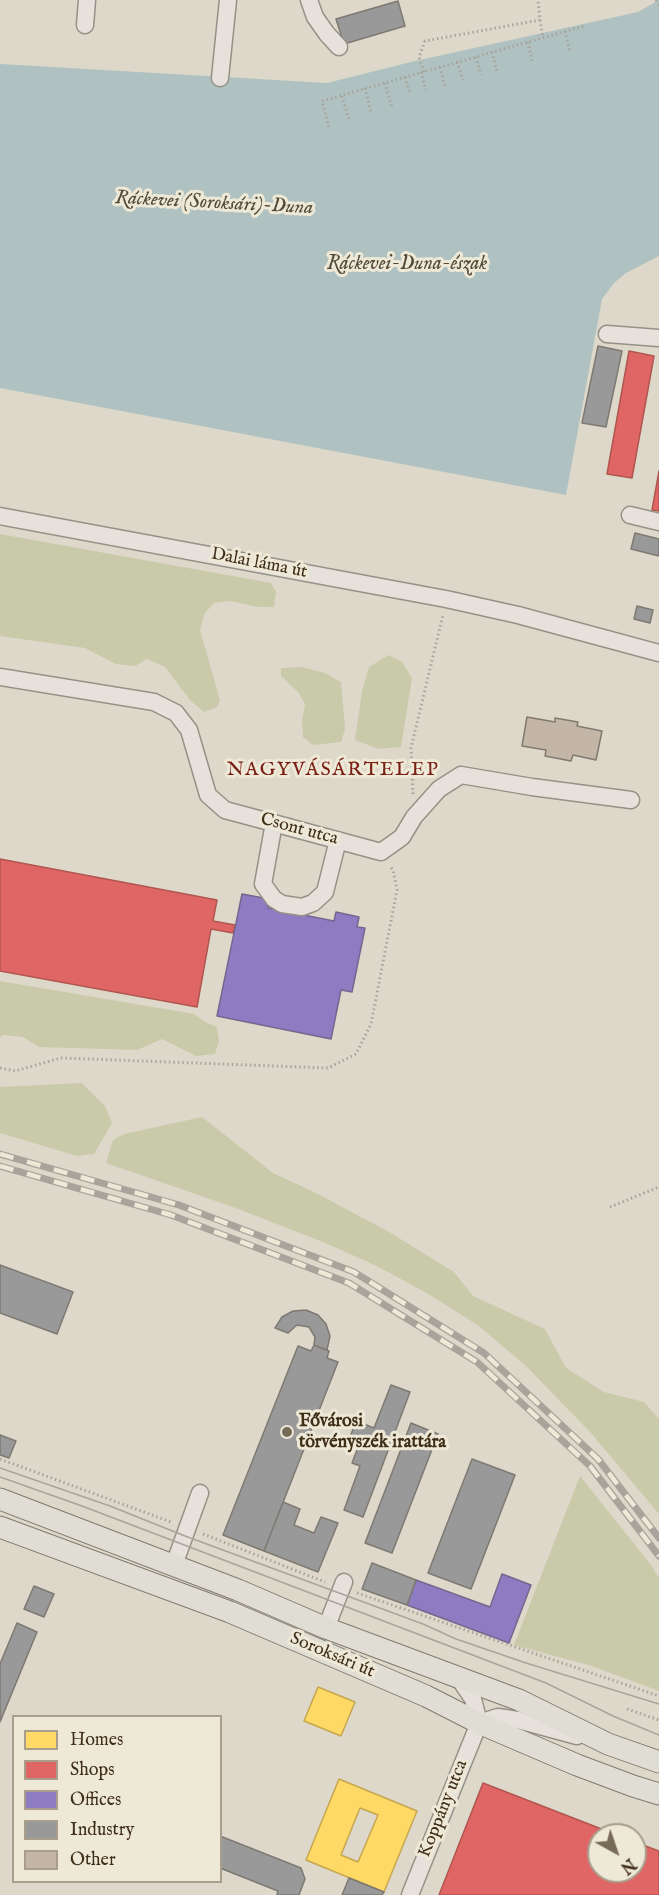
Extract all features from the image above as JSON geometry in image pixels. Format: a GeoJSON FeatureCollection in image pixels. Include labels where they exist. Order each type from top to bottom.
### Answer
{"type":"FeatureCollection","features":[{"type":"Feature","properties":{"kind":"main road","name":"Soroksári út"},"geometry":{"type":"LineString","coordinates":[[0,1499],[238,1590],[326,1628],[519,1700],[608,1744],[659,1762]]}},
{"type":"Feature","properties":{"kind":"main road","name":"Soroksári út"},"geometry":{"type":"LineString","coordinates":[[0,1527],[230,1612],[426,1696],[479,1723],[633,1786],[659,1794]]}},
{"type":"Feature","properties":{"kind":"street"},"geometry":{"type":"LineString","coordinates":[[85,25],[87,0]]}},
{"type":"Feature","properties":{"kind":"street"},"geometry":{"type":"LineString","coordinates":[[220,78],[228,0]]}},
{"type":"Feature","properties":{"kind":"street"},"geometry":{"type":"LineString","coordinates":[[309,0],[315,17],[339,47]]}},
{"type":"Feature","properties":{"kind":"street"},"geometry":{"type":"LineString","coordinates":[[607,334],[659,338]]}},
{"type":"Feature","properties":{"kind":"street"},"geometry":{"type":"LineString","coordinates":[[630,515],[659,522]]}},
{"type":"Feature","properties":{"kind":"street","name":"Dalai láma út"},"geometry":{"type":"LineString","coordinates":[[0,516],[446,599],[518,615],[659,653]]}},
{"type":"Feature","properties":{"kind":"street","name":"Csont utca"},"geometry":{"type":"LineString","coordinates":[[0,677],[154,702],[176,713],[189,730],[208,795],[225,810],[381,852]]}},
{"type":"Feature","properties":{"kind":"street"},"geometry":{"type":"LineString","coordinates":[[381,852],[402,837],[414,817],[440,789],[462,775],[631,800]]}},
{"type":"Feature","properties":{"kind":"street"},"geometry":{"type":"LineString","coordinates":[[274,824],[263,884],[274,899],[282,904],[302,907],[313,903],[325,892],[338,840]]}},
{"type":"Feature","properties":{"kind":"street"},"geometry":{"type":"LineString","coordinates":[[174,1565],[200,1492]]}},
{"type":"Feature","properties":{"kind":"street"},"geometry":{"type":"LineString","coordinates":[[326,1628],[343,1585]]}},
{"type":"Feature","properties":{"kind":"street"},"geometry":{"type":"LineString","coordinates":[[458,1677],[473,1699],[479,1723],[498,1717],[518,1720],[608,1744]]}},
{"type":"Feature","properties":{"kind":"street","name":"Koppány utca"},"geometry":{"type":"LineString","coordinates":[[410,1895],[479,1723]]}},
{"type":"Feature","properties":{"kind":"street"},"geometry":{"type":"LineString","coordinates":[[633,1786],[659,1801]]}},
{"type":"Feature","properties":{"kind":"path"},"geometry":{"type":"LineString","coordinates":[[538,0],[543,37]]}},
{"type":"Feature","properties":{"kind":"path"},"geometry":{"type":"LineString","coordinates":[[656,0],[659,5]]}},
{"type":"Feature","properties":{"kind":"path"},"geometry":{"type":"LineString","coordinates":[[426,90],[419,57],[425,40],[540,20]]}},
{"type":"Feature","properties":{"kind":"path"},"geometry":{"type":"LineString","coordinates":[[329,127],[322,101],[584,26]]}},
{"type":"Feature","properties":{"kind":"path"},"geometry":{"type":"LineString","coordinates":[[565,31],[570,52]]}},
{"type":"Feature","properties":{"kind":"path"},"geometry":{"type":"LineString","coordinates":[[528,42],[532,61]]}},
{"type":"Feature","properties":{"kind":"path"},"geometry":{"type":"LineString","coordinates":[[492,52],[497,72]]}},
{"type":"Feature","properties":{"kind":"path"},"geometry":{"type":"LineString","coordinates":[[476,57],[481,75]]}},
{"type":"Feature","properties":{"kind":"path"},"geometry":{"type":"LineString","coordinates":[[457,62],[463,81]]}},
{"type":"Feature","properties":{"kind":"path"},"geometry":{"type":"LineString","coordinates":[[440,67],[445,86]]}},
{"type":"Feature","properties":{"kind":"path"},"geometry":{"type":"LineString","coordinates":[[405,77],[410,94]]}},
{"type":"Feature","properties":{"kind":"path"},"geometry":{"type":"LineString","coordinates":[[385,83],[392,108]]}},
{"type":"Feature","properties":{"kind":"path"},"geometry":{"type":"LineString","coordinates":[[365,88],[371,112]]}},
{"type":"Feature","properties":{"kind":"path"},"geometry":{"type":"LineString","coordinates":[[342,95],[349,120]]}},
{"type":"Feature","properties":{"kind":"path"},"geometry":{"type":"LineString","coordinates":[[414,817],[411,748],[446,599]]}},
{"type":"Feature","properties":{"kind":"path"},"geometry":{"type":"LineString","coordinates":[[0,1068],[15,1071],[61,1058],[328,1068],[356,1054],[371,1024],[397,890],[393,870],[381,852]]}},
{"type":"Feature","properties":{"kind":"path"},"geometry":{"type":"LineString","coordinates":[[610,1207],[659,1187]]}},
{"type":"Feature","properties":{"kind":"path"},"geometry":{"type":"LineString","coordinates":[[0,1459],[343,1585],[659,1696]]}},
{"type":"Feature","properties":{"kind":"path"},"geometry":{"type":"LineString","coordinates":[[627,1708],[659,1720]]}},
{"type":"Feature","properties":{"kind":"green space"},"geometry":{"type":"Polygon","coordinates":[[[0,534],[271,583],[276,592],[274,607],[258,607],[230,601],[214,603],[205,613],[200,630],[220,700],[217,707],[204,712],[190,700],[165,667],[147,659],[135,666],[116,664],[85,648],[0,636],[0,534]]]}},
{"type":"Feature","properties":{"kind":"green space"},"geometry":{"type":"Polygon","coordinates":[[[389,655],[402,662],[412,678],[401,747],[379,749],[355,740],[362,691],[369,667],[389,655]]]}},
{"type":"Feature","properties":{"kind":"green space"},"geometry":{"type":"Polygon","coordinates":[[[302,667],[325,673],[341,682],[345,729],[341,742],[313,745],[303,737],[302,720],[305,704],[298,692],[281,676],[281,668],[302,667]]]}},
{"type":"Feature","properties":{"kind":"green space"},"geometry":{"type":"Polygon","coordinates":[[[0,981],[194,1014],[217,1027],[219,1041],[215,1054],[196,1056],[162,1039],[137,1050],[39,1047],[23,1037],[3,1035],[0,1038],[0,981]]]}},
{"type":"Feature","properties":{"kind":"green space"},"geometry":{"type":"Polygon","coordinates":[[[82,1083],[105,1106],[112,1123],[94,1154],[77,1156],[0,1133],[0,1087],[82,1083]]]}},
{"type":"Feature","properties":{"kind":"green space"},"geometry":{"type":"Polygon","coordinates":[[[202,1117],[273,1173],[389,1232],[454,1272],[473,1296],[545,1329],[566,1368],[604,1392],[644,1402],[659,1419],[659,1514],[591,1433],[525,1365],[479,1326],[430,1295],[377,1266],[323,1242],[233,1207],[106,1163],[113,1140],[124,1134],[202,1117]]]}},
{"type":"Feature","properties":{"kind":"green space"},"geometry":{"type":"Polygon","coordinates":[[[580,1476],[659,1578],[659,1691],[592,1666],[514,1645],[580,1476]]]}},
{"type":"Feature","properties":{"kind":"water","name":"Ráckevei-Duna-észak"},"geometry":{"type":"Polygon","coordinates":[[[659,0],[659,256],[626,273],[614,283],[602,299],[566,495],[0,388],[0,64],[327,83],[415,61],[638,12],[659,0]]]}},
{"type":"Feature","properties":{"kind":"building: Homes"},"geometry":{"type":"Polygon","coordinates":[[[318,1687],[355,1702],[341,1736],[304,1721],[318,1687]]]}},
{"type":"Feature","properties":{"kind":"building: Homes"},"geometry":{"type":"Polygon","coordinates":[[[339,1779],[417,1811],[384,1892],[306,1860],[339,1779]],[[360,1808],[341,1855],[358,1862],[378,1815],[360,1808]]]}},
{"type":"Feature","properties":{"kind":"building: Shops"},"geometry":{"type":"Polygon","coordinates":[[[629,351],[654,356],[632,478],[607,474],[629,351]]]}},
{"type":"Feature","properties":{"kind":"building: Shops"},"geometry":{"type":"Polygon","coordinates":[[[659,471],[659,511],[652,510],[659,471]]]}},
{"type":"Feature","properties":{"kind":"building: Shops"},"geometry":{"type":"Polygon","coordinates":[[[0,859],[217,900],[213,921],[235,925],[233,933],[211,929],[197,1007],[0,971],[0,859]]]}},
{"type":"Feature","properties":{"kind":"building: Shops"},"geometry":{"type":"Polygon","coordinates":[[[483,1783],[587,1823],[587,1883],[647,1883],[647,1846],[659,1851],[659,1895],[439,1895],[483,1783]]]}},
{"type":"Feature","properties":{"kind":"building: Offices"},"geometry":{"type":"Polygon","coordinates":[[[242,894],[269,899],[268,908],[334,921],[336,912],[359,917],[357,927],[365,928],[352,992],[341,990],[331,1039],[217,1016],[242,894]]]}},
{"type":"Feature","properties":{"kind":"building: Offices"},"geometry":{"type":"Polygon","coordinates":[[[502,1574],[531,1585],[509,1643],[407,1605],[416,1580],[490,1607],[502,1574]]]}},
{"type":"Feature","properties":{"kind":"building: Industry"},"geometry":{"type":"Polygon","coordinates":[[[398,1],[405,26],[344,44],[336,19],[398,1]]]}},
{"type":"Feature","properties":{"kind":"building: Industry"},"geometry":{"type":"Polygon","coordinates":[[[598,346],[622,351],[606,427],[582,423],[598,346]]]}},
{"type":"Feature","properties":{"kind":"building: Industry"},"geometry":{"type":"Polygon","coordinates":[[[635,533],[659,539],[659,556],[631,549],[635,533]]]}},
{"type":"Feature","properties":{"kind":"building: Industry"},"geometry":{"type":"Polygon","coordinates":[[[637,606],[653,610],[650,623],[634,619],[637,606]]]}},
{"type":"Feature","properties":{"kind":"building: Industry"},"geometry":{"type":"Polygon","coordinates":[[[0,1265],[73,1292],[57,1334],[0,1313],[0,1265]]]}},
{"type":"Feature","properties":{"kind":"building: Industry"},"geometry":{"type":"Polygon","coordinates":[[[306,1310],[318,1315],[326,1324],[330,1336],[327,1350],[314,1345],[315,1337],[309,1327],[297,1325],[288,1333],[275,1328],[282,1317],[293,1311],[306,1310]]]}},
{"type":"Feature","properties":{"kind":"building: Industry","name":"Fővárosi törvényszék irattára"},"geometry":{"type":"Polygon","coordinates":[[[314,1345],[329,1351],[327,1358],[338,1362],[264,1551],[223,1535],[298,1346],[311,1351],[314,1345]]]}},
{"type":"Feature","properties":{"kind":"building: Industry"},"geometry":{"type":"Polygon","coordinates":[[[391,1385],[410,1392],[363,1517],[344,1510],[360,1466],[352,1463],[361,1440],[350,1437],[356,1421],[374,1428],[391,1385]]]}},
{"type":"Feature","properties":{"kind":"building: Industry"},"geometry":{"type":"Polygon","coordinates":[[[411,1423],[438,1434],[392,1553],[365,1543],[411,1423]]]}},
{"type":"Feature","properties":{"kind":"building: Industry"},"geometry":{"type":"Polygon","coordinates":[[[0,1435],[16,1441],[9,1458],[0,1455],[0,1435]]]}},
{"type":"Feature","properties":{"kind":"building: Industry"},"geometry":{"type":"Polygon","coordinates":[[[472,1459],[515,1475],[471,1589],[428,1573],[472,1459]]]}},
{"type":"Feature","properties":{"kind":"building: Industry"},"geometry":{"type":"Polygon","coordinates":[[[283,1502],[300,1509],[294,1525],[314,1533],[321,1517],[338,1523],[318,1572],[264,1551],[283,1502]]]}},
{"type":"Feature","properties":{"kind":"building: Industry"},"geometry":{"type":"Polygon","coordinates":[[[372,1563],[416,1580],[407,1605],[362,1589],[372,1563]]]}},
{"type":"Feature","properties":{"kind":"building: Industry"},"geometry":{"type":"Polygon","coordinates":[[[34,1586],[54,1594],[44,1617],[24,1609],[34,1586]]]}},
{"type":"Feature","properties":{"kind":"building: Industry"},"geometry":{"type":"Polygon","coordinates":[[[17,1623],[37,1632],[0,1722],[0,1664],[17,1623]]]}},
{"type":"Feature","properties":{"kind":"building: Industry"},"geometry":{"type":"Polygon","coordinates":[[[222,1837],[301,1868],[305,1879],[299,1895],[277,1895],[278,1891],[222,1869],[222,1837]]]}},
{"type":"Feature","properties":{"kind":"building: Industry"},"geometry":{"type":"Polygon","coordinates":[[[349,1878],[384,1892],[382,1895],[342,1895],[349,1878]]]}},
{"type":"Feature","properties":{"kind":"building: Other"},"geometry":{"type":"Polygon","coordinates":[[[527,717],[555,722],[555,718],[578,722],[577,726],[602,731],[596,760],[573,755],[571,761],[545,756],[546,750],[522,746],[527,717]]]}},
{"type":"Feature","properties":{"kind":"tram line"},"geometry":{"type":"LineString","coordinates":[[0,1468],[110,1506],[423,1624],[456,1639],[659,1704]]}},
{"type":"Feature","properties":{"kind":"tram line"},"geometry":{"type":"LineString","coordinates":[[0,1477],[82,1506],[546,1683],[613,1716],[659,1735]]}},
{"type":"Feature","properties":{"kind":"railway"},"geometry":{"type":"LineString","coordinates":[[0,1154],[179,1205],[354,1272],[484,1353],[598,1459],[659,1538]]}},
{"type":"Feature","properties":{"kind":"railway"},"geometry":{"type":"LineString","coordinates":[[0,1166],[171,1215],[349,1283],[477,1362],[590,1466],[659,1556]]}},
{"type":"Feature","properties":{"kind":"place","name":"Fővárosi törvényszék irattára"},"geometry":{"type":"Point","coordinates":[287,1432]}},
{"type":"Feature","properties":{"kind":"district","name":"NAGYVÁSÁRTELEP"},"geometry":{"type":"Point","coordinates":[333,771]}},
{"type":"Feature","properties":{"kind":"water label","name":"Ráckevei (Soroksári)-Duna"},"geometry":{"type":"Point","coordinates":[214,204]}}]}
